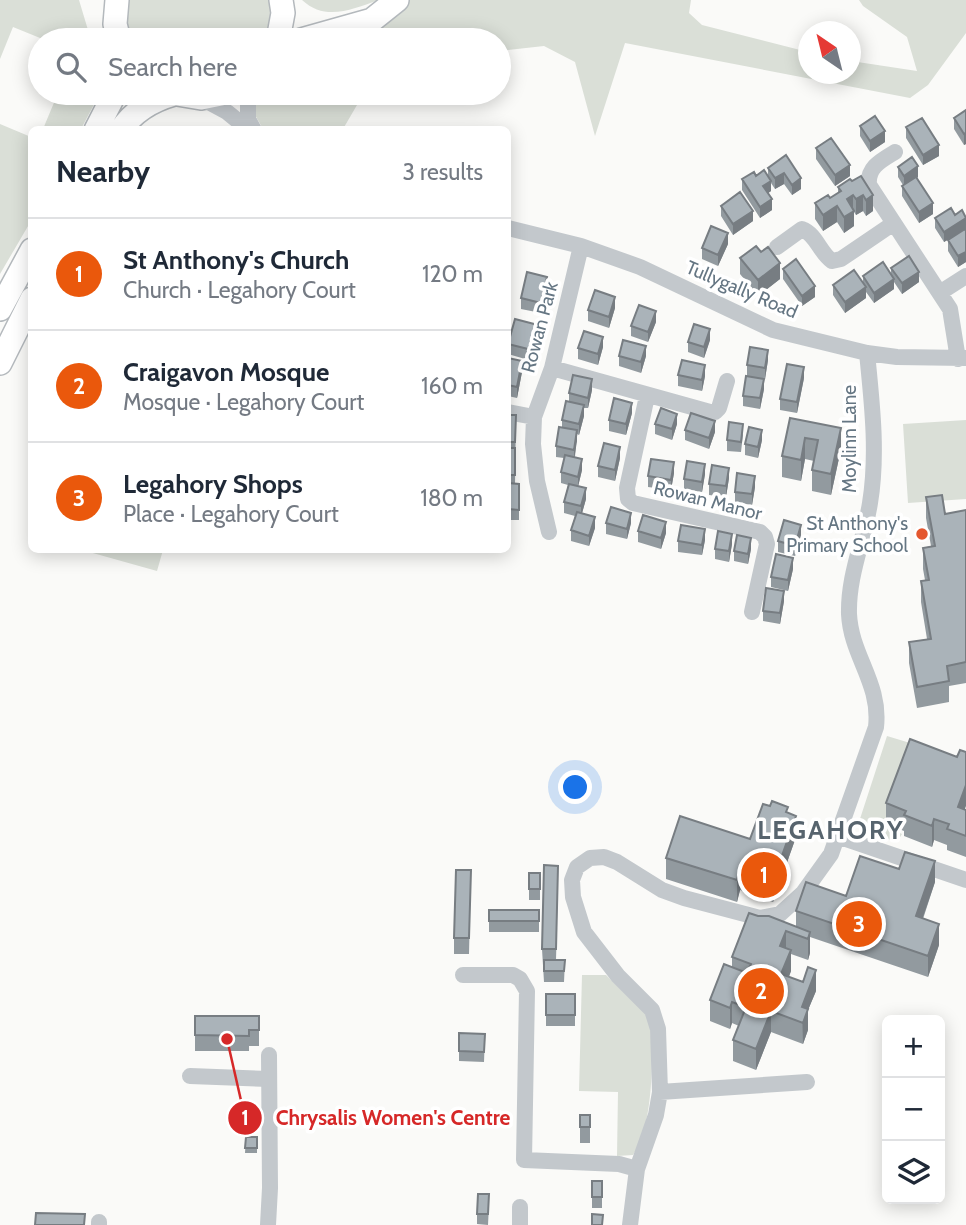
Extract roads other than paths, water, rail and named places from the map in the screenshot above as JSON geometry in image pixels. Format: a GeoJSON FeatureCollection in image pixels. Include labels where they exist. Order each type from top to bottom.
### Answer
{"type":"FeatureCollection","features":[{"type":"Feature","properties":{"kind":"highway"},"geometry":{"type":"LineString","coordinates":[[116,28],[117,0]]}},
{"type":"Feature","properties":{"kind":"highway"},"geometry":{"type":"LineString","coordinates":[[280,28],[283,13],[281,0]]}},
{"type":"Feature","properties":{"kind":"highway"},"geometry":{"type":"LineString","coordinates":[[344,28],[372,20],[397,0]]}},
{"type":"Feature","properties":{"kind":"highway"},"geometry":{"type":"LineString","coordinates":[[98,126],[109,105]]}},
{"type":"Feature","properties":{"kind":"highway"},"geometry":{"type":"LineString","coordinates":[[125,126],[146,105]]}},
{"type":"Feature","properties":{"kind":"highway"},"geometry":{"type":"LineString","coordinates":[[0,309],[28,257]]}},
{"type":"Feature","properties":{"kind":"highway"},"geometry":{"type":"LineString","coordinates":[[0,363],[28,307]]}},
{"type":"Feature","properties":{"kind":"street"},"geometry":{"type":"LineString","coordinates":[[214,105],[246,126]]}},
{"type":"Feature","properties":{"kind":"street"},"geometry":{"type":"LineString","coordinates":[[248,105],[250,126]]}},
{"type":"Feature","properties":{"kind":"street"},"geometry":{"type":"LineString","coordinates":[[895,152],[876,164],[868,177],[870,186],[941,292],[950,309],[962,358]]}},
{"type":"Feature","properties":{"kind":"street"},"geometry":{"type":"LineString","coordinates":[[777,247],[802,229],[808,231],[825,257],[832,261],[841,258],[894,223]]}},
{"type":"Feature","properties":{"kind":"street","name":"Tullygally Road"},"geometry":{"type":"LineString","coordinates":[[511,229],[581,246],[640,267],[773,330],[867,353],[897,357],[962,358]]}},
{"type":"Feature","properties":{"kind":"street","name":"Rowan Park"},"geometry":{"type":"LineString","coordinates":[[549,532],[537,481],[533,444],[534,417],[552,368],[581,246]]}},
{"type":"Feature","properties":{"kind":"street"},"geometry":{"type":"LineString","coordinates":[[941,292],[966,276]]}},
{"type":"Feature","properties":{"kind":"street","name":"Moylinn Lane"},"geometry":{"type":"LineString","coordinates":[[660,1092],[656,1017],[618,976],[584,932],[573,897],[572,880],[577,867],[590,858],[604,857],[662,890],[750,916],[770,917],[789,908],[831,854],[876,727],[878,709],[875,693],[854,643],[849,615],[853,570],[866,523],[874,471],[867,353]]}},
{"type":"Feature","properties":{"kind":"street"},"geometry":{"type":"LineString","coordinates":[[552,368],[647,396],[715,412],[719,408],[727,382]]}},
{"type":"Feature","properties":{"kind":"street","name":"Rowan Manor"},"geometry":{"type":"LineString","coordinates":[[647,396],[627,488],[628,499],[633,503],[760,532],[767,544],[752,612]]}},
{"type":"Feature","properties":{"kind":"street"},"geometry":{"type":"LineString","coordinates":[[511,413],[534,417]]}},
{"type":"Feature","properties":{"kind":"street"},"geometry":{"type":"LineString","coordinates":[[837,836],[966,880]]}},
{"type":"Feature","properties":{"kind":"street"},"geometry":{"type":"LineString","coordinates":[[463,975],[513,975],[520,979],[527,991],[524,1160],[619,1164],[637,1169]]}},
{"type":"Feature","properties":{"kind":"street"},"geometry":{"type":"LineString","coordinates":[[268,1225],[269,1055]]}},
{"type":"Feature","properties":{"kind":"street"},"geometry":{"type":"LineString","coordinates":[[190,1076],[269,1079]]}},
{"type":"Feature","properties":{"kind":"street"},"geometry":{"type":"LineString","coordinates":[[630,1225],[637,1169],[656,1115],[660,1092],[807,1082]]}},
{"type":"Feature","properties":{"kind":"street"},"geometry":{"type":"LineString","coordinates":[[520,1207],[520,1225]]}},
{"type":"Feature","properties":{"kind":"place","name":"St Anthony's Primary School"},"geometry":{"type":"Point","coordinates":[922,534]}},
{"type":"Feature","properties":{"kind":"place","name":"St Anthony's Church"},"geometry":{"type":"Point","coordinates":[764,875]}},
{"type":"Feature","properties":{"kind":"place","name":"Legahory Shops"},"geometry":{"type":"Point","coordinates":[859,924]}},
{"type":"Feature","properties":{"kind":"place","name":"Craigavon Mosque"},"geometry":{"type":"Point","coordinates":[761,991]}},
{"type":"Feature","properties":{"kind":"place","name":"Chrysalis Women's Centre"},"geometry":{"type":"Point","coordinates":[227,1039]}},
{"type":"Feature","properties":{"kind":"district","name":"LEGAHORY"},"geometry":{"type":"Point","coordinates":[831,830]}}]}
